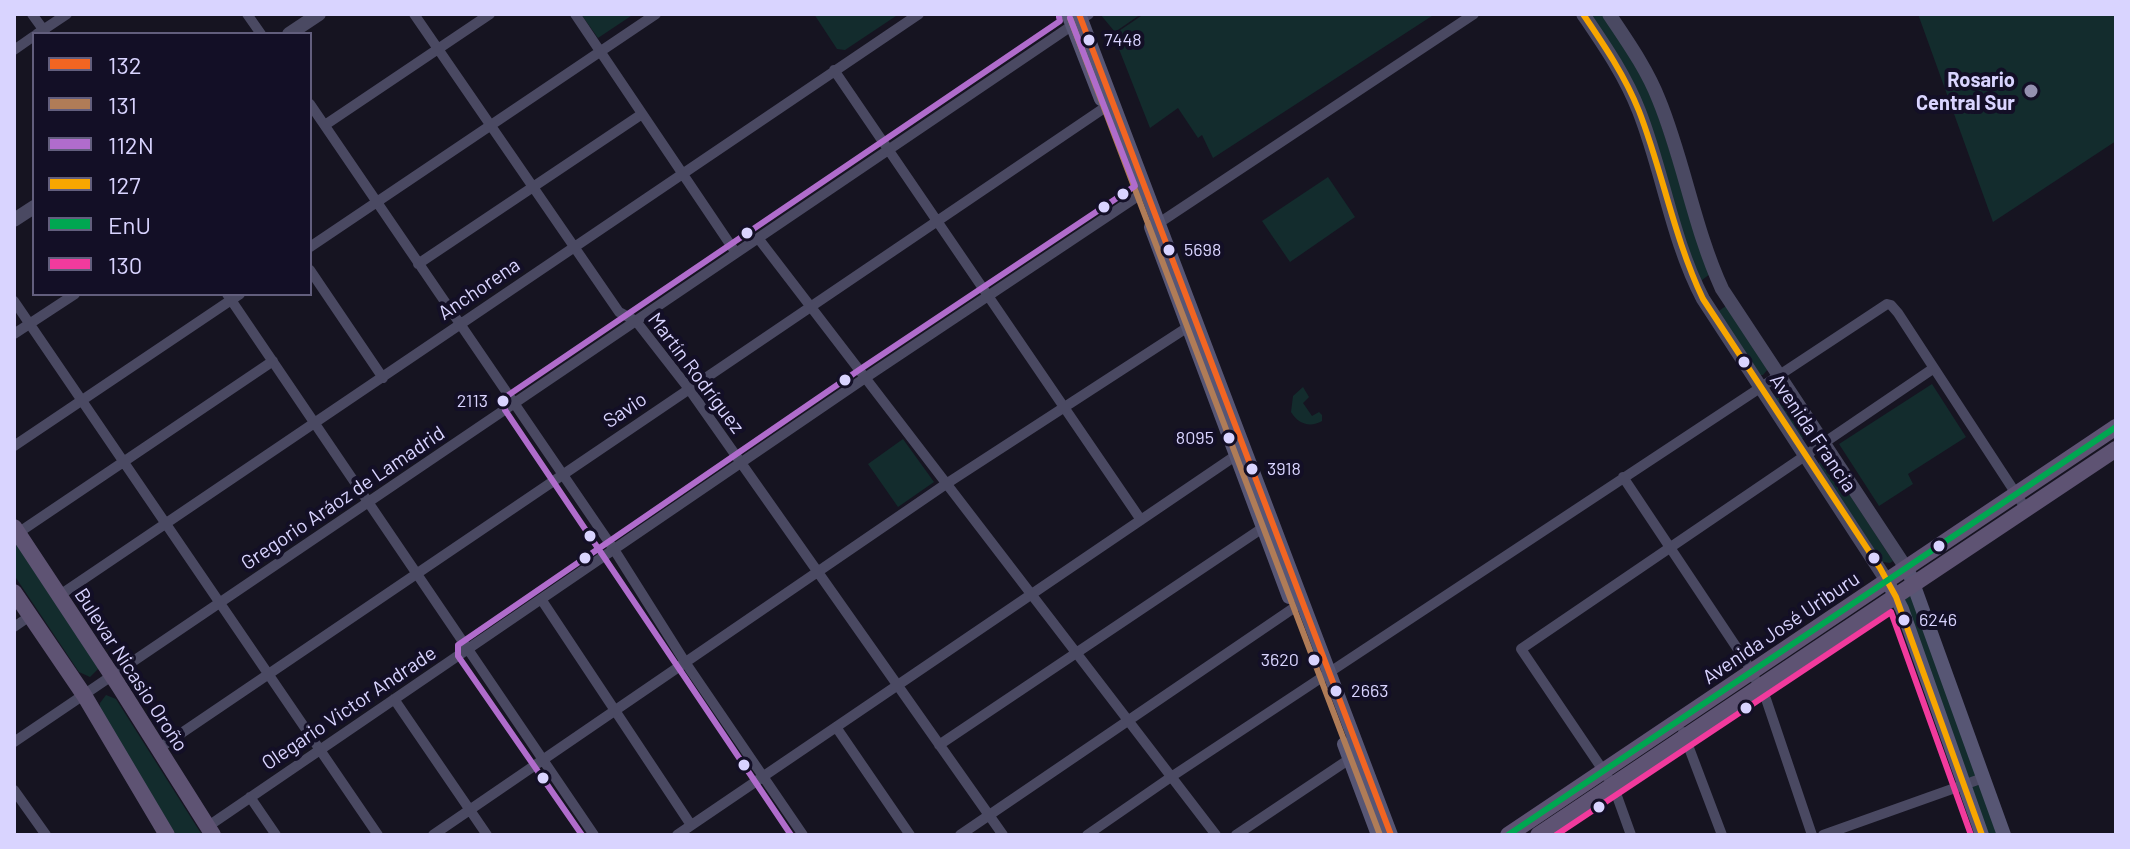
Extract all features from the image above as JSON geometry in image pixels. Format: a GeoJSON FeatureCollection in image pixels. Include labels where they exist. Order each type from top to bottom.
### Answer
{"type":"FeatureCollection","features":[{"type":"Feature","properties":{"kind":"main road"},"geometry":{"type":"LineString","coordinates":[[1078,17],[1323,676],[1354,756],[1391,835]]}},
{"type":"Feature","properties":{"kind":"main road"},"geometry":{"type":"LineString","coordinates":[[1143,192],[1159,223],[1192,324]]}},
{"type":"Feature","properties":{"kind":"main road","name":"Avenida José Uriburu"},"geometry":{"type":"LineString","coordinates":[[1508,835],[1538,831],[1677,722],[2116,428]]}},
{"type":"Feature","properties":{"kind":"main road","name":"Avenida José Uriburu"},"geometry":{"type":"LineString","coordinates":[[1609,778],[1686,737],[2116,449]]}},
{"type":"Feature","properties":{"kind":"main road","name":"Bulevar Nicasio Oroño"},"geometry":{"type":"LineString","coordinates":[[16,530],[210,831]]}},
{"type":"Feature","properties":{"kind":"main road","name":"Avenida Francia"},"geometry":{"type":"LineString","coordinates":[[1906,568],[2004,835]]}},
{"type":"Feature","properties":{"kind":"main road","name":"Avenida Francia"},"geometry":{"type":"LineString","coordinates":[[1887,581],[1896,597],[1982,835]]}},
{"type":"Feature","properties":{"kind":"main road"},"geometry":{"type":"LineString","coordinates":[[14,592],[84,695],[167,835]]}},
{"type":"Feature","properties":{"kind":"main road"},"geometry":{"type":"LineString","coordinates":[[1354,756],[1378,835]]}},
{"type":"Feature","properties":{"kind":"street"},"geometry":{"type":"LineString","coordinates":[[41,32],[67,14]]}},
{"type":"Feature","properties":{"kind":"street"},"geometry":{"type":"LineString","coordinates":[[247,14],[260,32]]}},
{"type":"Feature","properties":{"kind":"street"},"geometry":{"type":"LineString","coordinates":[[292,32],[319,14]]}},
{"type":"Feature","properties":{"kind":"street","name":"Martín Rodríguez"},"geometry":{"type":"LineString","coordinates":[[414,14],[619,312],[636,321],[689,389],[1003,835]]}},
{"type":"Feature","properties":{"kind":"street"},"geometry":{"type":"LineString","coordinates":[[325,125],[490,14]]}},
{"type":"Feature","properties":{"kind":"street"},"geometry":{"type":"LineString","coordinates":[[575,14],[736,253]]}},
{"type":"Feature","properties":{"kind":"street"},"geometry":{"type":"LineString","coordinates":[[312,246],[656,14]]}},
{"type":"Feature","properties":{"kind":"street","name":"Anchorena"},"geometry":{"type":"LineString","coordinates":[[60,595],[919,14]]}},
{"type":"Feature","properties":{"kind":"street"},"geometry":{"type":"LineString","coordinates":[[1159,223],[1474,14]]}},
{"type":"Feature","properties":{"kind":"street","name":"Avenida Francia"},"geometry":{"type":"LineString","coordinates":[[1583,14],[1619,67],[1631,93],[1697,289],[1887,581]]}},
{"type":"Feature","properties":{"kind":"street","name":"Avenida Francia"},"geometry":{"type":"LineString","coordinates":[[1609,14],[1636,55],[1659,99],[1703,242],[1722,289],[1906,568]]}},
{"type":"Feature","properties":{"kind":"street","name":"Gregorio Aráoz de Lamadrid"},"geometry":{"type":"LineString","coordinates":[[14,742],[889,150],[1078,17]]}},
{"type":"Feature","properties":{"kind":"street"},"geometry":{"type":"LineString","coordinates":[[14,50],[32,38]]}},
{"type":"Feature","properties":{"kind":"street"},"geometry":{"type":"LineString","coordinates":[[834,70],[1141,520]]}},
{"type":"Feature","properties":{"kind":"street","name":"Savio"},"geometry":{"type":"LineString","coordinates":[[158,749],[1108,104]]}},
{"type":"Feature","properties":{"kind":"street"},"geometry":{"type":"LineString","coordinates":[[312,107],[615,551],[685,662],[803,835]]}},
{"type":"Feature","properties":{"kind":"street"},"geometry":{"type":"LineString","coordinates":[[418,264],[642,114]]}},
{"type":"Feature","properties":{"kind":"street","name":"Olegario Victor Andrade"},"geometry":{"type":"LineString","coordinates":[[210,831],[250,797],[1143,192]]}},
{"type":"Feature","properties":{"kind":"street"},"geometry":{"type":"LineString","coordinates":[[14,220],[32,208]]}},
{"type":"Feature","properties":{"kind":"street"},"geometry":{"type":"LineString","coordinates":[[758,238],[1216,835]]}},
{"type":"Feature","properties":{"kind":"street"},"geometry":{"type":"LineString","coordinates":[[312,273],[383,378]]}},
{"type":"Feature","properties":{"kind":"street"},"geometry":{"type":"LineString","coordinates":[[14,334],[72,296]]}},
{"type":"Feature","properties":{"kind":"street"},"geometry":{"type":"LineString","coordinates":[[14,446],[233,296],[367,503],[594,835]]}},
{"type":"Feature","properties":{"kind":"street"},"geometry":{"type":"LineString","coordinates":[[14,301],[378,835]]}},
{"type":"Feature","properties":{"kind":"street"},"geometry":{"type":"LineString","coordinates":[[1087,835],[1881,307],[1891,305],[2026,509]]}},
{"type":"Feature","properties":{"kind":"street"},"geometry":{"type":"LineString","coordinates":[[433,835],[946,484],[1192,324]]}},
{"type":"Feature","properties":{"kind":"street"},"geometry":{"type":"LineString","coordinates":[[16,530],[273,361]]}},
{"type":"Feature","properties":{"kind":"street"},"geometry":{"type":"LineString","coordinates":[[1631,835],[1609,778],[1521,649],[1934,368]]}},
{"type":"Feature","properties":{"kind":"street"},"geometry":{"type":"LineString","coordinates":[[677,835],[1241,452]]}},
{"type":"Feature","properties":{"kind":"street"},"geometry":{"type":"LineString","coordinates":[[1623,477],[1752,672],[1766,699],[1812,835]]}},
{"type":"Feature","properties":{"kind":"street"},"geometry":{"type":"LineString","coordinates":[[939,745],[1268,525]]}},
{"type":"Feature","properties":{"kind":"street"},"geometry":{"type":"LineString","coordinates":[[541,599],[691,825]]}},
{"type":"Feature","properties":{"kind":"street"},"geometry":{"type":"LineString","coordinates":[[960,835],[1297,606]]}},
{"type":"Feature","properties":{"kind":"street"},"geometry":{"type":"LineString","coordinates":[[14,627],[30,616]]}},
{"type":"Feature","properties":{"kind":"street"},"geometry":{"type":"LineString","coordinates":[[394,699],[487,835]]}},
{"type":"Feature","properties":{"kind":"street"},"geometry":{"type":"LineString","coordinates":[[1677,722],[1686,737],[1722,835]]}},
{"type":"Feature","properties":{"kind":"street"},"geometry":{"type":"LineString","coordinates":[[836,727],[910,835]]}},
{"type":"Feature","properties":{"kind":"street"},"geometry":{"type":"LineString","coordinates":[[1236,835],[1354,756]]}},
{"type":"Feature","properties":{"kind":"street"},"geometry":{"type":"LineString","coordinates":[[1823,835],[1983,778]]}},
{"type":"Feature","properties":{"kind":"street"},"geometry":{"type":"LineString","coordinates":[[14,790],[46,835]]}},
{"type":"Feature","properties":{"kind":"street"},"geometry":{"type":"LineString","coordinates":[[250,797],[276,835]]}},
{"type":"Feature","properties":{"kind":"green space"},"geometry":{"type":"Polygon","coordinates":[[[581,14],[634,14],[598,38],[581,14]]]}},
{"type":"Feature","properties":{"kind":"green space"},"geometry":{"type":"Polygon","coordinates":[[[814,14],[899,14],[845,50],[837,49],[814,14]]]}},
{"type":"Feature","properties":{"kind":"green space"},"geometry":{"type":"Polygon","coordinates":[[[1100,14],[1141,14],[1115,32],[1100,14]]]}},
{"type":"Feature","properties":{"kind":"green space"},"geometry":{"type":"Polygon","coordinates":[[[1144,14],[1435,14],[1213,158],[1202,135],[1198,138],[1178,108],[1150,128],[1117,44],[1116,33],[1144,14]]]}},
{"type":"Feature","properties":{"kind":"green space"},"geometry":{"type":"Polygon","coordinates":[[[1587,14],[1603,14],[1638,67],[1651,94],[1710,274],[1702,280],[1698,280],[1663,174],[1587,14]]]}},
{"type":"Feature","properties":{"kind":"green space","name":"Rosario Central Sur"},"geometry":{"type":"Polygon","coordinates":[[[1918,14],[2116,14],[2116,141],[1993,222],[1918,14]]]}},
{"type":"Feature","properties":{"kind":"green space"},"geometry":{"type":"Polygon","coordinates":[[[1328,177],[1355,217],[1290,262],[1262,221],[1328,177]]]}},
{"type":"Feature","properties":{"kind":"green space"},"geometry":{"type":"Polygon","coordinates":[[[1726,306],[1768,369],[1763,375],[1760,375],[1717,312],[1726,306]]]}},
{"type":"Feature","properties":{"kind":"green space"},"geometry":{"type":"Polygon","coordinates":[[[1932,384],[1966,437],[1908,474],[1913,484],[1879,506],[1839,444],[1932,384]]]}},
{"type":"Feature","properties":{"kind":"green space"},"geometry":{"type":"Polygon","coordinates":[[[1303,387],[1309,397],[1303,403],[1312,416],[1319,412],[1322,421],[1305,424],[1291,412],[1293,396],[1303,387]]]}},
{"type":"Feature","properties":{"kind":"green space"},"geometry":{"type":"Polygon","coordinates":[[[1780,390],[1784,391],[1811,435],[1807,438],[1800,438],[1773,396],[1780,390]]]}},
{"type":"Feature","properties":{"kind":"green space"},"geometry":{"type":"Polygon","coordinates":[[[903,439],[934,482],[898,507],[868,464],[903,439]]]}},
{"type":"Feature","properties":{"kind":"green space"},"geometry":{"type":"Polygon","coordinates":[[[1825,457],[1893,561],[1890,563],[1883,562],[1818,465],[1825,457]]]}},
{"type":"Feature","properties":{"kind":"green space"},"geometry":{"type":"Polygon","coordinates":[[[14,538],[98,661],[98,669],[90,677],[79,672],[14,575],[14,538]]]}},
{"type":"Feature","properties":{"kind":"green space"},"geometry":{"type":"Polygon","coordinates":[[[1914,585],[2004,835],[1982,835],[1896,597],[1914,585]]]}},
{"type":"Feature","properties":{"kind":"green space"},"geometry":{"type":"Polygon","coordinates":[[[106,695],[116,699],[202,835],[176,835],[100,709],[106,695]]]}},
{"type":"Feature","properties":{"kind":"transit line","name":"132"},"geometry":{"type":"LineString","coordinates":[[1079,14],[1391,835]]}},
{"type":"Feature","properties":{"kind":"transit line","name":"127"},"geometry":{"type":"LineString","coordinates":[[1583,14],[1621,73],[1639,111],[1684,253],[1703,299],[1896,597],[1982,835]]}},
{"type":"Feature","properties":{"kind":"transit line","name":"112N"},"geometry":{"type":"LineString","coordinates":[[791,835],[505,410],[503,401],[1060,21],[1059,17]]}},
{"type":"Feature","properties":{"kind":"transit line","name":"131"},"geometry":{"type":"LineString","coordinates":[[1070,18],[1380,835]]}},
{"type":"Feature","properties":{"kind":"transit line","name":"112N"},"geometry":{"type":"LineString","coordinates":[[582,835],[458,656],[458,645],[859,370],[1135,186],[1070,18]]}},
{"type":"Feature","properties":{"kind":"transit line","name":"EnU"},"geometry":{"type":"LineString","coordinates":[[1508,835],[2116,427]]}},
{"type":"Feature","properties":{"kind":"transit line","name":"130"},"geometry":{"type":"LineString","coordinates":[[1556,835],[1891,612],[1971,835]]}},
{"type":"Feature","properties":{"kind":"place","name":"7448"},"geometry":{"type":"Point","coordinates":[1089,40]}},
{"type":"Feature","properties":{"kind":"place","name":"Rosario Central Sur"},"geometry":{"type":"Point","coordinates":[2031,91]}},
{"type":"Feature","properties":{"kind":"place","name":"5698"},"geometry":{"type":"Point","coordinates":[1169,250]}},
{"type":"Feature","properties":{"kind":"place","name":"2113"},"geometry":{"type":"Point","coordinates":[503,401]}},
{"type":"Feature","properties":{"kind":"place","name":"8095"},"geometry":{"type":"Point","coordinates":[1229,438]}},
{"type":"Feature","properties":{"kind":"place","name":"3918"},"geometry":{"type":"Point","coordinates":[1252,469]}},
{"type":"Feature","properties":{"kind":"place","name":"6246"},"geometry":{"type":"Point","coordinates":[1904,620]}},
{"type":"Feature","properties":{"kind":"place","name":"3620"},"geometry":{"type":"Point","coordinates":[1314,660]}},
{"type":"Feature","properties":{"kind":"place","name":"2663"},"geometry":{"type":"Point","coordinates":[1336,691]}}]}
